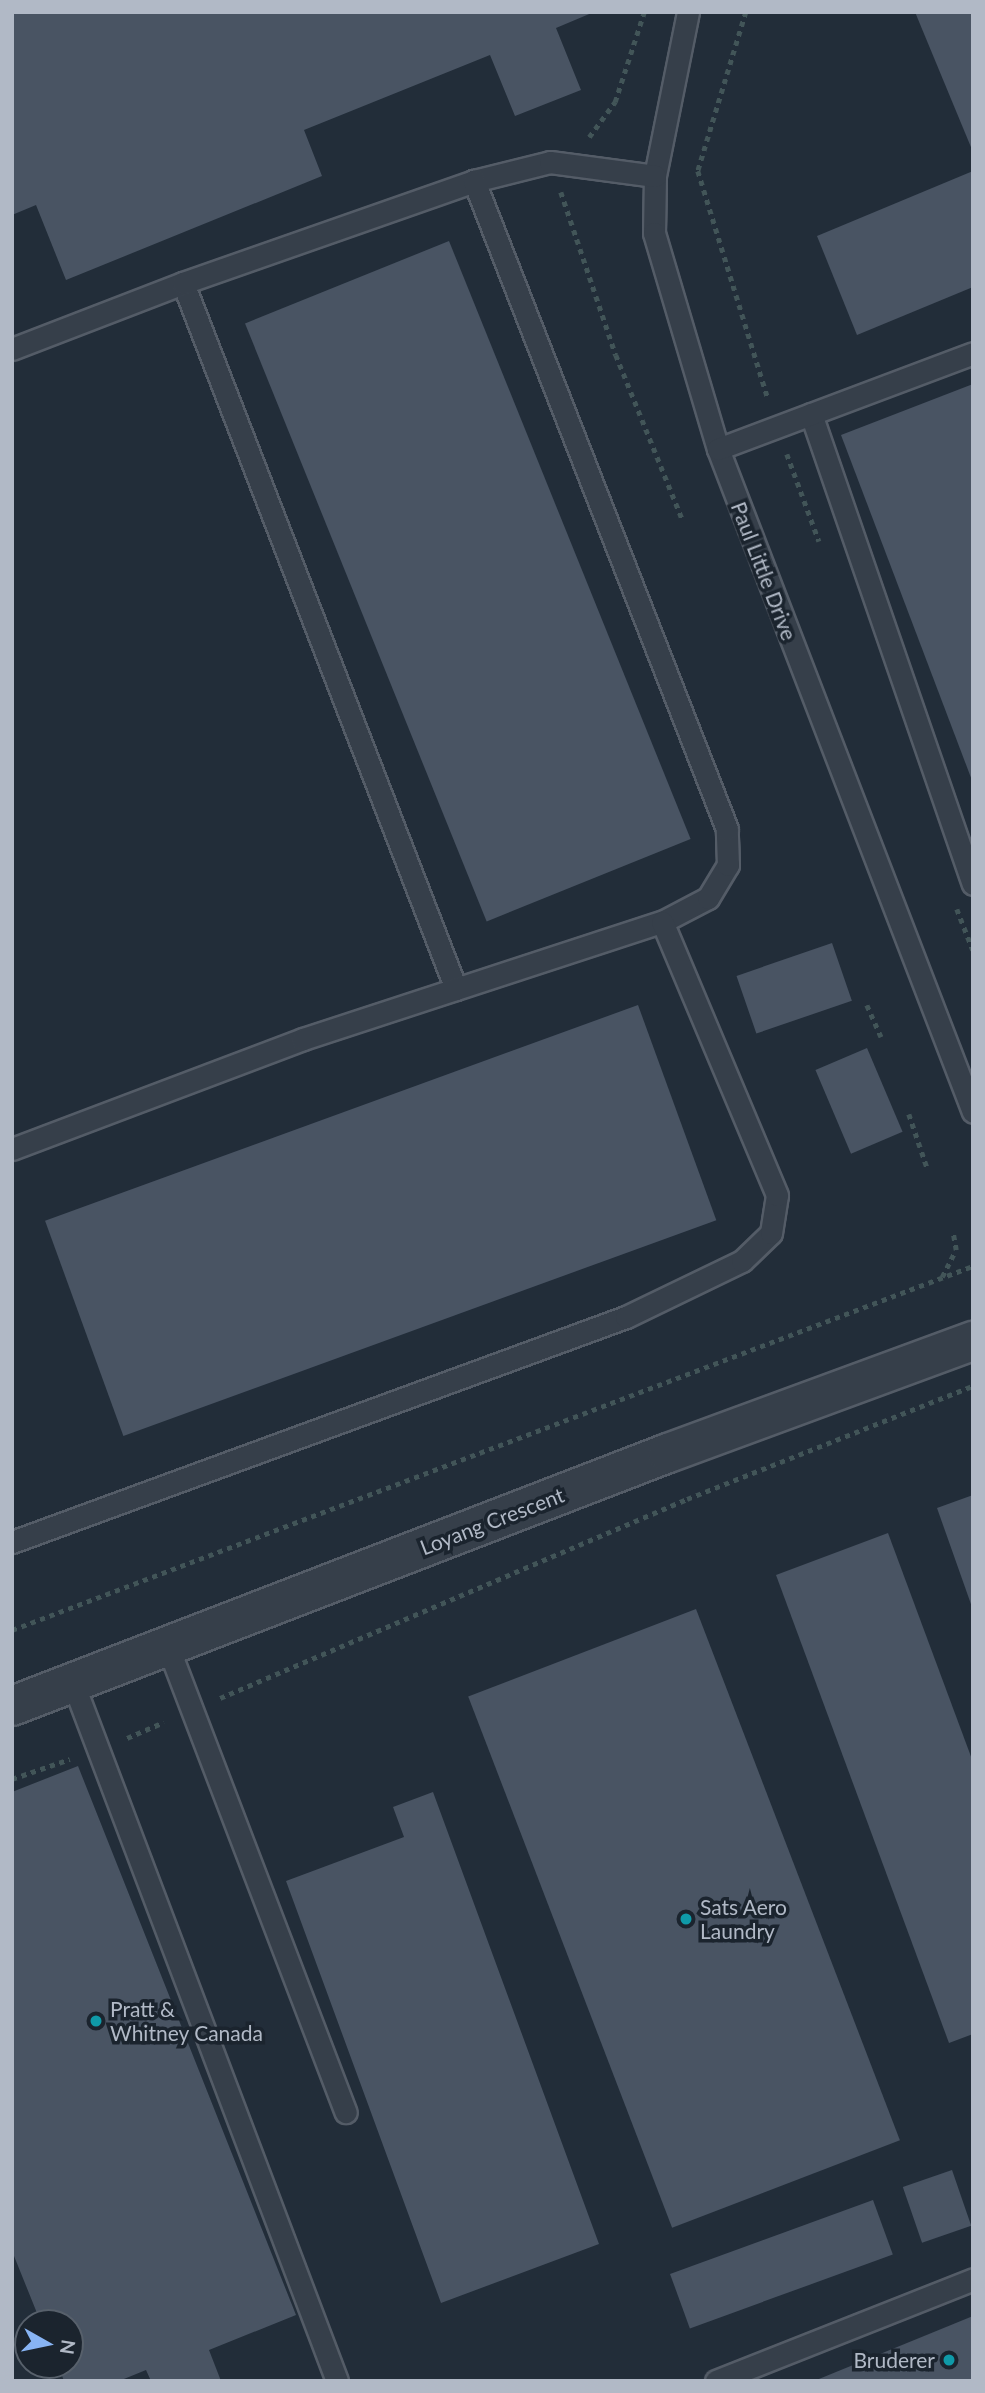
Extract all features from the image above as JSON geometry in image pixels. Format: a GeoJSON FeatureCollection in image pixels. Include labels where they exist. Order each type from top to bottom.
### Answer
{"type":"FeatureCollection","features":[{"type":"Feature","properties":{"kind":"street","name":"Loyang Crescent"},"geometry":{"type":"LineString","coordinates":[[12,1706],[655,1458],[973,1341]]}},
{"type":"Feature","properties":{"kind":"lane","name":"Paul Little Drive"},"geometry":{"type":"LineString","coordinates":[[688,12],[655,176],[654,233],[718,449],[973,1112]]}},
{"type":"Feature","properties":{"kind":"lane"},"geometry":{"type":"LineString","coordinates":[[12,349],[183,283],[474,181],[557,162],[655,176]]}},
{"type":"Feature","properties":{"kind":"lane"},"geometry":{"type":"LineString","coordinates":[[12,1149],[303,1039],[662,922],[708,898],[727,865],[727,829],[474,181]]}},
{"type":"Feature","properties":{"kind":"lane"},"geometry":{"type":"LineString","coordinates":[[183,283],[456,989]]}},
{"type":"Feature","properties":{"kind":"lane"},"geometry":{"type":"LineString","coordinates":[[718,449],[973,353]]}},
{"type":"Feature","properties":{"kind":"lane"},"geometry":{"type":"LineString","coordinates":[[811,414],[973,884]]}},
{"type":"Feature","properties":{"kind":"lane"},"geometry":{"type":"LineString","coordinates":[[12,1542],[626,1317],[742,1261],[771,1233],[777,1195],[662,922]]}},
{"type":"Feature","properties":{"kind":"lane"},"geometry":{"type":"LineString","coordinates":[[168,1647],[346,2112]]}},
{"type":"Feature","properties":{"kind":"lane"},"geometry":{"type":"LineString","coordinates":[[73,1684],[337,2381]]}},
{"type":"Feature","properties":{"kind":"lane"},"geometry":{"type":"LineString","coordinates":[[730,2378],[973,2279]]}},
{"type":"Feature","properties":{"kind":"path"},"geometry":{"type":"LineString","coordinates":[[644,12],[615,102],[603,122],[557,162],[616,355],[683,521]]}},
{"type":"Feature","properties":{"kind":"path"},"geometry":{"type":"LineString","coordinates":[[867,1005],[881,1037]]}},
{"type":"Feature","properties":{"kind":"path"},"geometry":{"type":"LineString","coordinates":[[909,1114],[928,1170]]}},
{"type":"Feature","properties":{"kind":"path"},"geometry":{"type":"LineString","coordinates":[[942,1277],[956,1250],[953,1233]]}},
{"type":"Feature","properties":{"kind":"path"},"geometry":{"type":"LineString","coordinates":[[12,1630],[973,1266]]}},
{"type":"Feature","properties":{"kind":"path"},"geometry":{"type":"LineString","coordinates":[[12,1779],[96,1750],[687,1499],[973,1386]]}},
{"type":"Feature","properties":{"kind":"building"},"geometry":{"type":"Polygon","coordinates":[[[12,12],[594,12],[556,28],[581,90],[515,116],[490,55],[304,130],[322,176],[66,280],[36,205],[12,215],[12,12]]]}},
{"type":"Feature","properties":{"kind":"building"},"geometry":{"type":"Polygon","coordinates":[[[915,12],[973,12],[973,152],[915,12]]]}},
{"type":"Feature","properties":{"kind":"building"},"geometry":{"type":"Polygon","coordinates":[[[973,171],[973,287],[857,335],[817,236],[973,171]]]}},
{"type":"Feature","properties":{"kind":"building"},"geometry":{"type":"Polygon","coordinates":[[[449,241],[691,839],[487,921],[245,323],[449,241]]]}},
{"type":"Feature","properties":{"kind":"building"},"geometry":{"type":"Polygon","coordinates":[[[973,384],[973,783],[841,435],[973,384]]]}},
{"type":"Feature","properties":{"kind":"building"},"geometry":{"type":"Polygon","coordinates":[[[832,943],[852,1001],[756,1034],[737,976],[832,943]]]}},
{"type":"Feature","properties":{"kind":"building"},"geometry":{"type":"Polygon","coordinates":[[[638,1005],[716,1220],[123,1436],[45,1221],[638,1005]]]}},
{"type":"Feature","properties":{"kind":"building"},"geometry":{"type":"Polygon","coordinates":[[[867,1048],[903,1132],[851,1154],[815,1070],[867,1048]]]}},
{"type":"Feature","properties":{"kind":"building"},"geometry":{"type":"Polygon","coordinates":[[[973,1495],[973,1607],[972,1607],[937,1508],[973,1495]]]}},
{"type":"Feature","properties":{"kind":"building"},"geometry":{"type":"Polygon","coordinates":[[[888,1533],[973,1762],[973,2034],[949,2043],[776,1575],[888,1533]]]}},
{"type":"Feature","properties":{"kind":"building","name":"Sats Aero Laundry"},"geometry":{"type":"Polygon","coordinates":[[[696,1609],[900,2140],[672,2228],[468,1696],[696,1609]]]}},
{"type":"Feature","properties":{"kind":"building","name":"Pratt & Whitney Canada"},"geometry":{"type":"Polygon","coordinates":[[[78,1766],[296,2315],[209,2350],[221,2381],[151,2381],[146,2370],[119,2381],[64,2381],[63,2379],[84,2379],[84,2309],[35,2309],[12,2251],[12,1792],[78,1766]]]}},
{"type":"Feature","properties":{"kind":"building"},"geometry":{"type":"Polygon","coordinates":[[[433,1792],[599,2244],[441,2303],[286,1881],[404,1837],[393,1807],[433,1792]]]}},
{"type":"Feature","properties":{"kind":"building"},"geometry":{"type":"Polygon","coordinates":[[[952,2170],[971,2226],[922,2243],[903,2187],[952,2170]]]}},
{"type":"Feature","properties":{"kind":"building"},"geometry":{"type":"Polygon","coordinates":[[[873,2200],[893,2255],[690,2328],[670,2274],[873,2200]]]}},
{"type":"Feature","properties":{"kind":"building"},"geometry":{"type":"Polygon","coordinates":[[[973,2316],[973,2381],[814,2381],[973,2316]]]}},
{"type":"Feature","properties":{"kind":"place","name":"Sats Aero Laundry"},"geometry":{"type":"Point","coordinates":[686,1919]}},
{"type":"Feature","properties":{"kind":"place","name":"Pratt & Whitney Canada"},"geometry":{"type":"Point","coordinates":[96,2021]}},
{"type":"Feature","properties":{"kind":"place","name":"Bruderer"},"geometry":{"type":"Point","coordinates":[949,2360]}}]}
